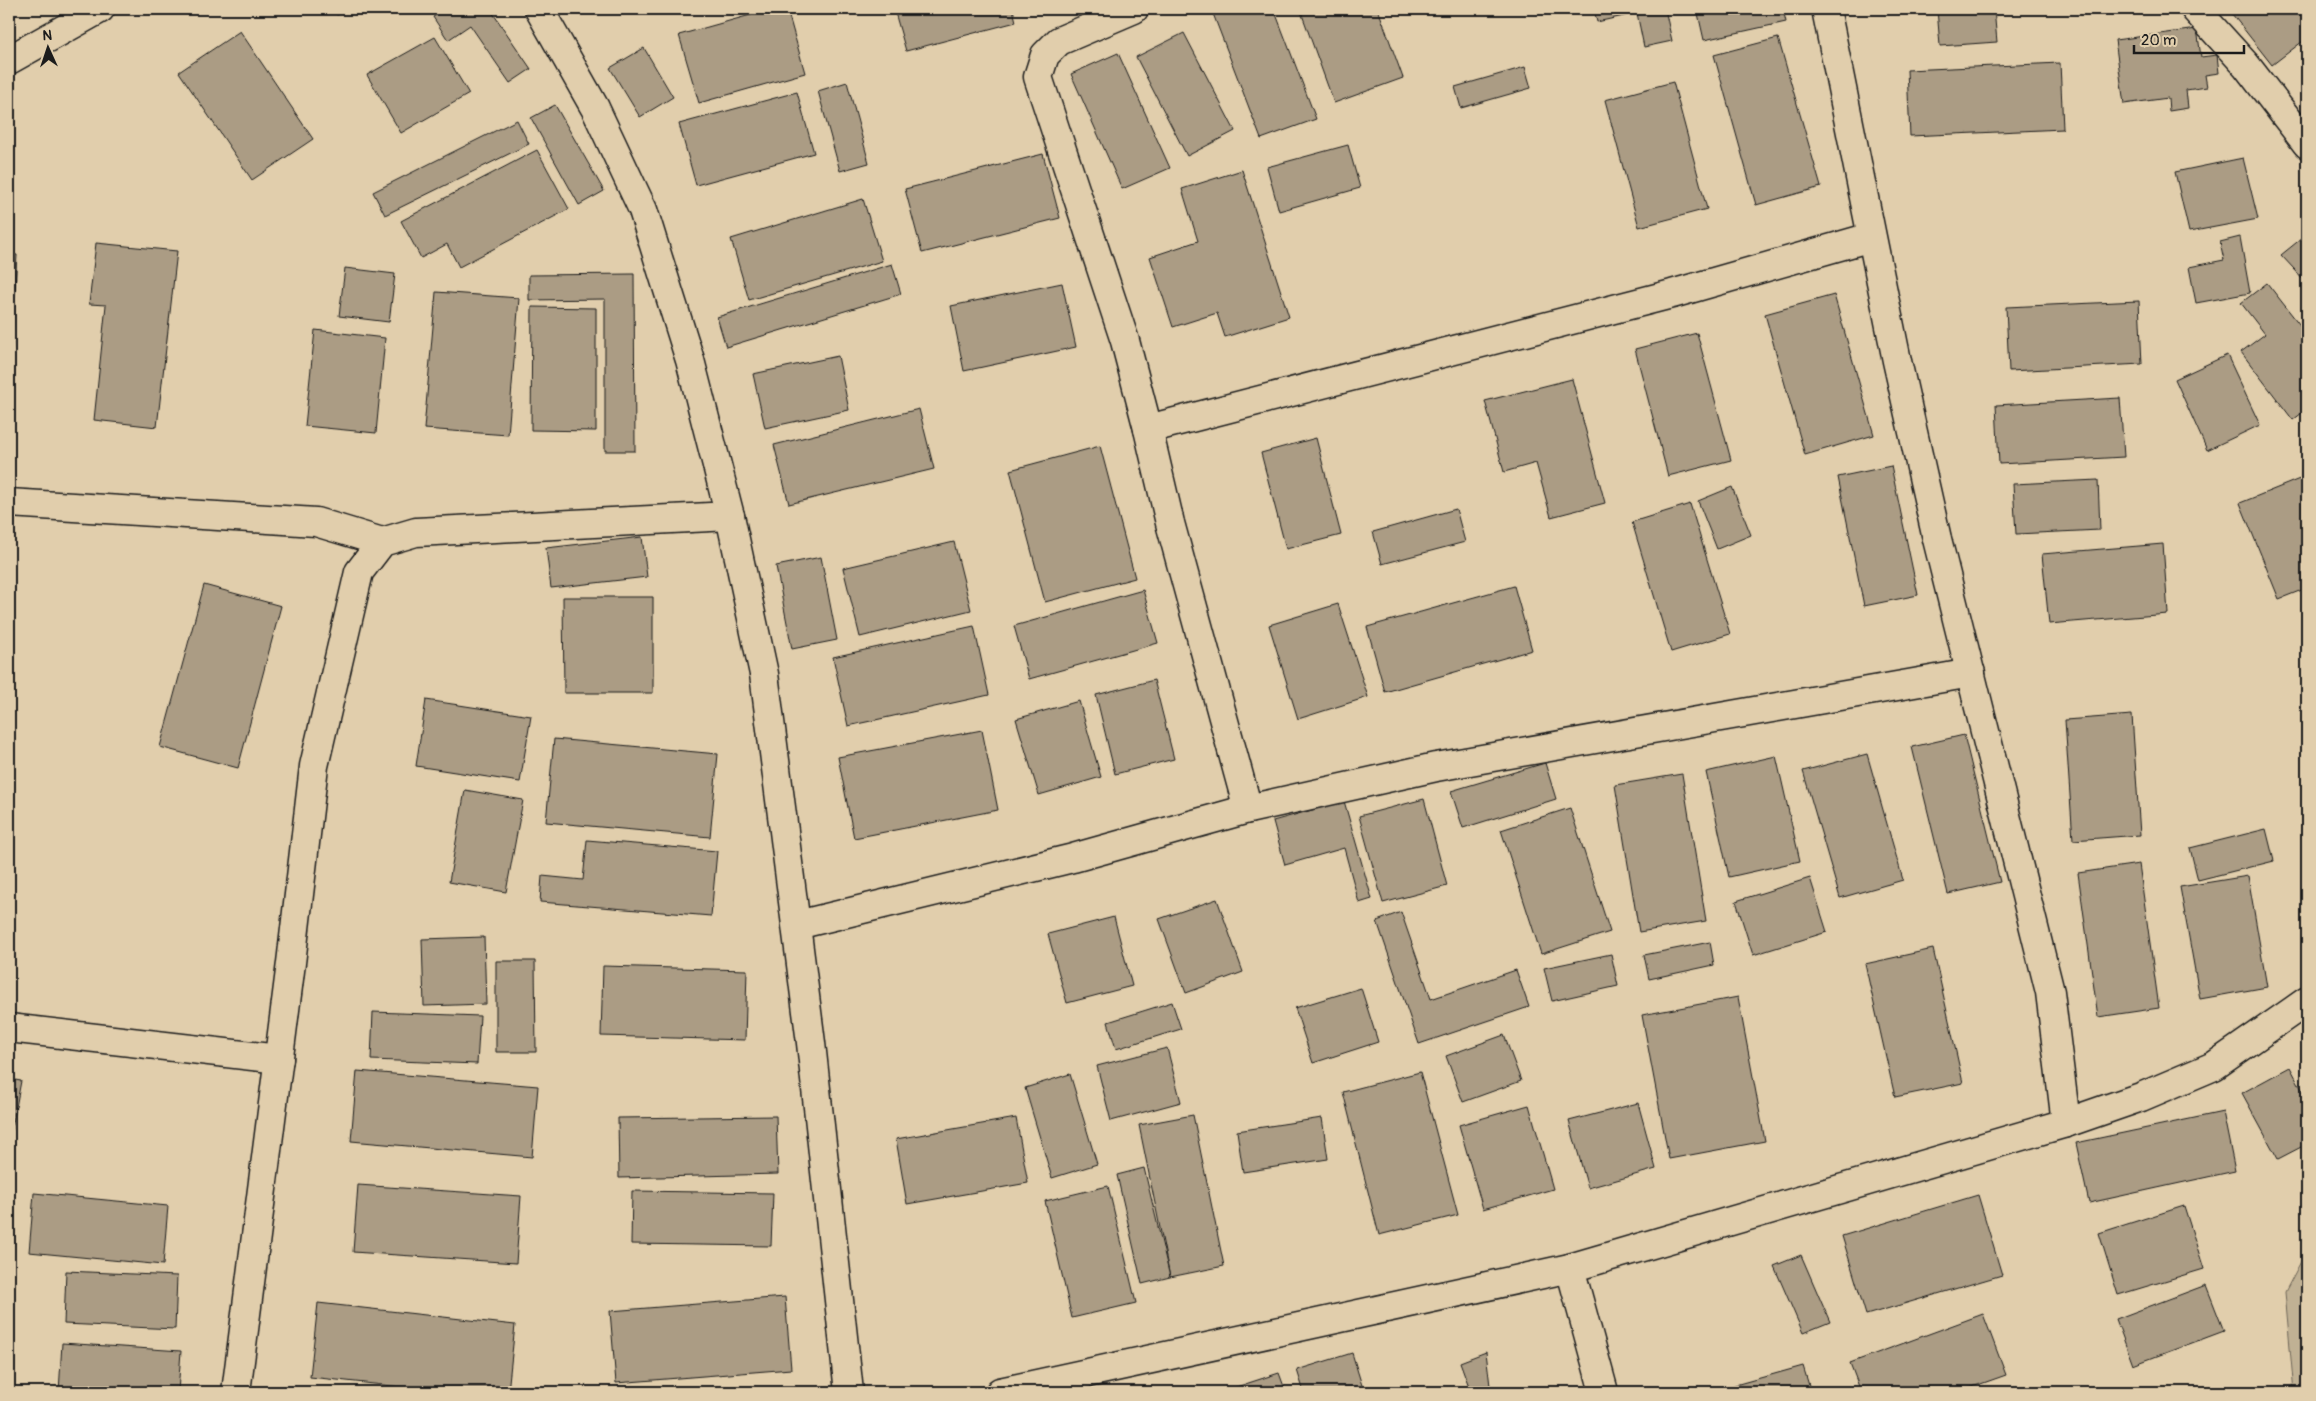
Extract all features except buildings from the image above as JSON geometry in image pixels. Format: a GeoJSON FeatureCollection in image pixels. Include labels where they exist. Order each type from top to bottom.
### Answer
{"type":"FeatureCollection","features":[{"type":"Feature","properties":{"kind":"street"},"geometry":{"type":"LineString","coordinates":[[9,60],[100,9]]}},
{"type":"Feature","properties":{"kind":"street"},"geometry":{"type":"LineString","coordinates":[[538,9],[595,108],[643,210],[690,360],[730,516],[764,674],[797,925],[849,1392]]}},
{"type":"Feature","properties":{"kind":"street"},"geometry":{"type":"LineString","coordinates":[[1134,9],[1059,41],[1045,55],[1038,76],[1125,340],[1170,523],[1248,809]]}},
{"type":"Feature","properties":{"kind":"street"},"geometry":{"type":"LineString","coordinates":[[1826,9],[1871,237],[1937,539],[2050,992],[2066,1123]]}},
{"type":"Feature","properties":{"kind":"street"},"geometry":{"type":"LineString","coordinates":[[2195,9],[2246,65],[2307,144]]}},
{"type":"Feature","properties":{"kind":"street"},"geometry":{"type":"LineString","coordinates":[[1148,429],[1672,294],[1871,237]]}},
{"type":"Feature","properties":{"kind":"street"},"geometry":{"type":"LineString","coordinates":[[9,503],[316,522],[382,542],[416,532],[730,516]]}},
{"type":"Feature","properties":{"kind":"street"},"geometry":{"type":"LineString","coordinates":[[236,1392],[314,766],[359,572],[382,542]]}},
{"type":"Feature","properties":{"kind":"street"},"geometry":{"type":"LineString","coordinates":[[797,925],[1073,858],[1248,809],[1436,766],[1971,673]]}},
{"type":"Feature","properties":{"kind":"street"},"geometry":{"type":"LineString","coordinates":[[1000,1392],[1570,1268],[2066,1123],[2141,1097],[2214,1066],[2307,1001]]}},
{"type":"Feature","properties":{"kind":"street"},"geometry":{"type":"LineString","coordinates":[[9,1028],[279,1059]]}},
{"type":"Feature","properties":{"kind":"street"},"geometry":{"type":"LineString","coordinates":[[1570,1268],[1604,1392]]}},
{"type":"Feature","properties":{"kind":"shaded area"},"geometry":{"type":"Polygon","coordinates":[[[2307,1250],[2307,1392],[2294,1392],[2285,1292],[2307,1250]]]}}]}
